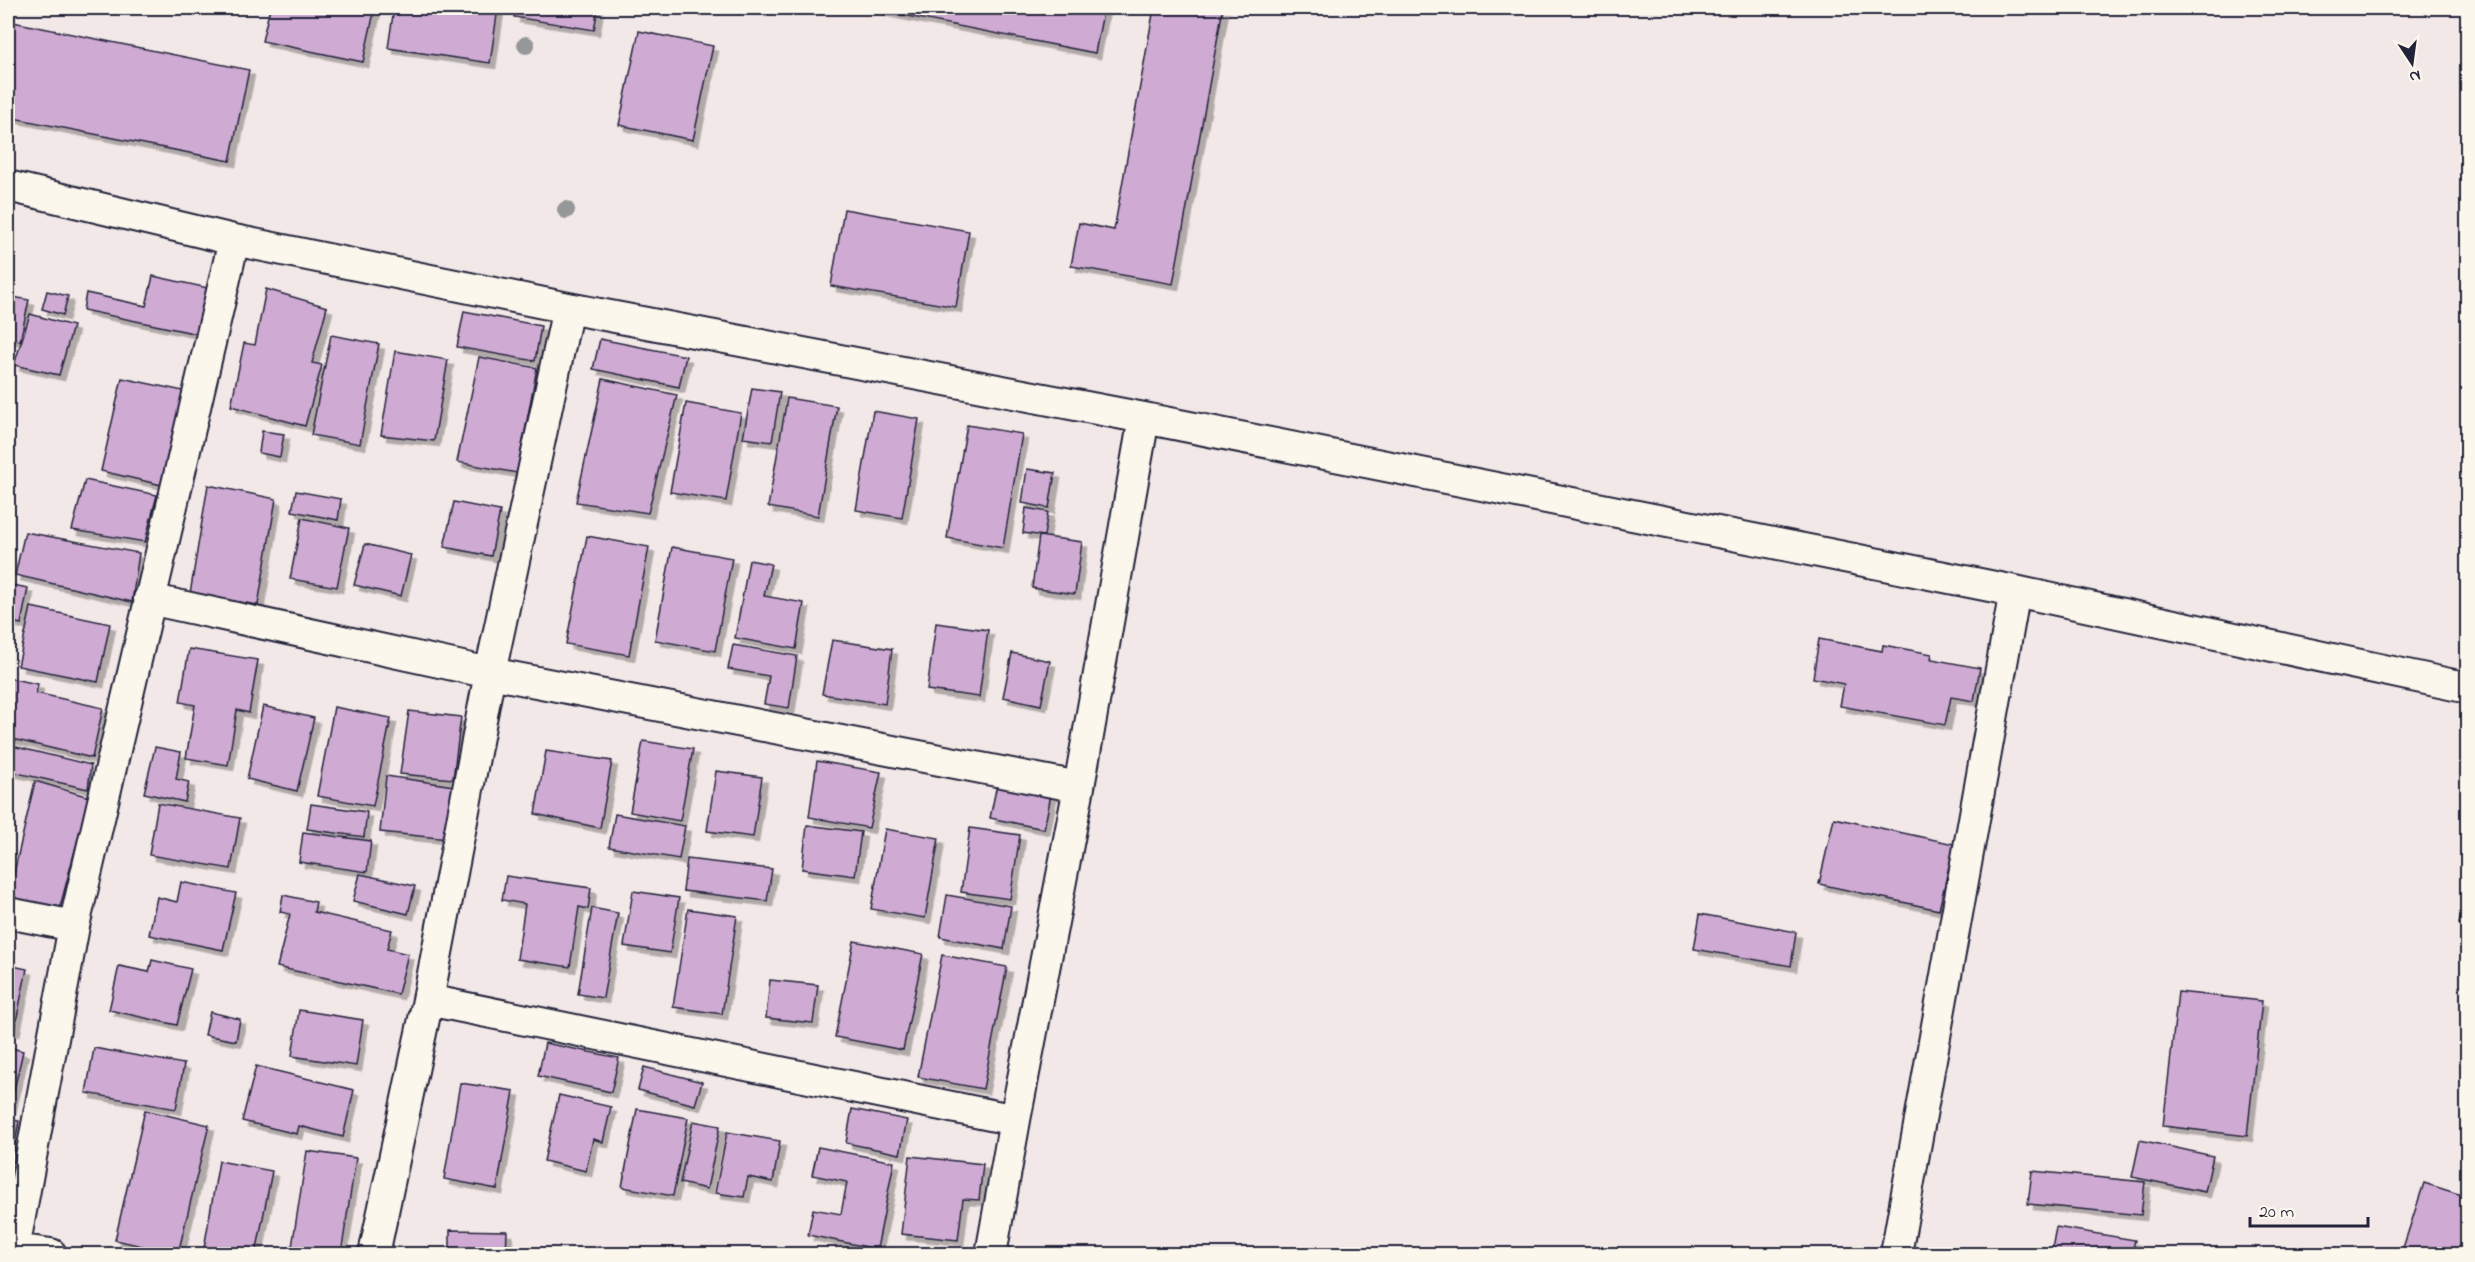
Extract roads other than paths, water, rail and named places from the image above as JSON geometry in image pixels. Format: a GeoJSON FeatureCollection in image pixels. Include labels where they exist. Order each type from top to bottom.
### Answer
{"type":"FeatureCollection","features":[{"type":"Feature","properties":{"kind":"street"},"geometry":{"type":"LineString","coordinates":[[8,186],[234,240],[568,308],[1144,418],[2016,591],[2468,688]]}},
{"type":"Feature","properties":{"kind":"street"},"geometry":{"type":"LineString","coordinates":[[51,1254],[14,1252],[74,926],[234,240]]}},
{"type":"Feature","properties":{"kind":"street"},"geometry":{"type":"LineString","coordinates":[[374,1254],[428,1000],[490,673],[568,308]]}},
{"type":"Feature","properties":{"kind":"street"},"geometry":{"type":"LineString","coordinates":[[991,1254],[1080,787],[1144,418]]}},
{"type":"Feature","properties":{"kind":"street"},"geometry":{"type":"LineString","coordinates":[[1896,1254],[2016,591]]}},
{"type":"Feature","properties":{"kind":"street"},"geometry":{"type":"LineString","coordinates":[[149,599],[490,673],[1080,787]]}},
{"type":"Feature","properties":{"kind":"street"},"geometry":{"type":"LineString","coordinates":[[8,913],[74,926]]}},
{"type":"Feature","properties":{"kind":"street"},"geometry":{"type":"LineString","coordinates":[[428,1000],[1015,1120]]}}]}
